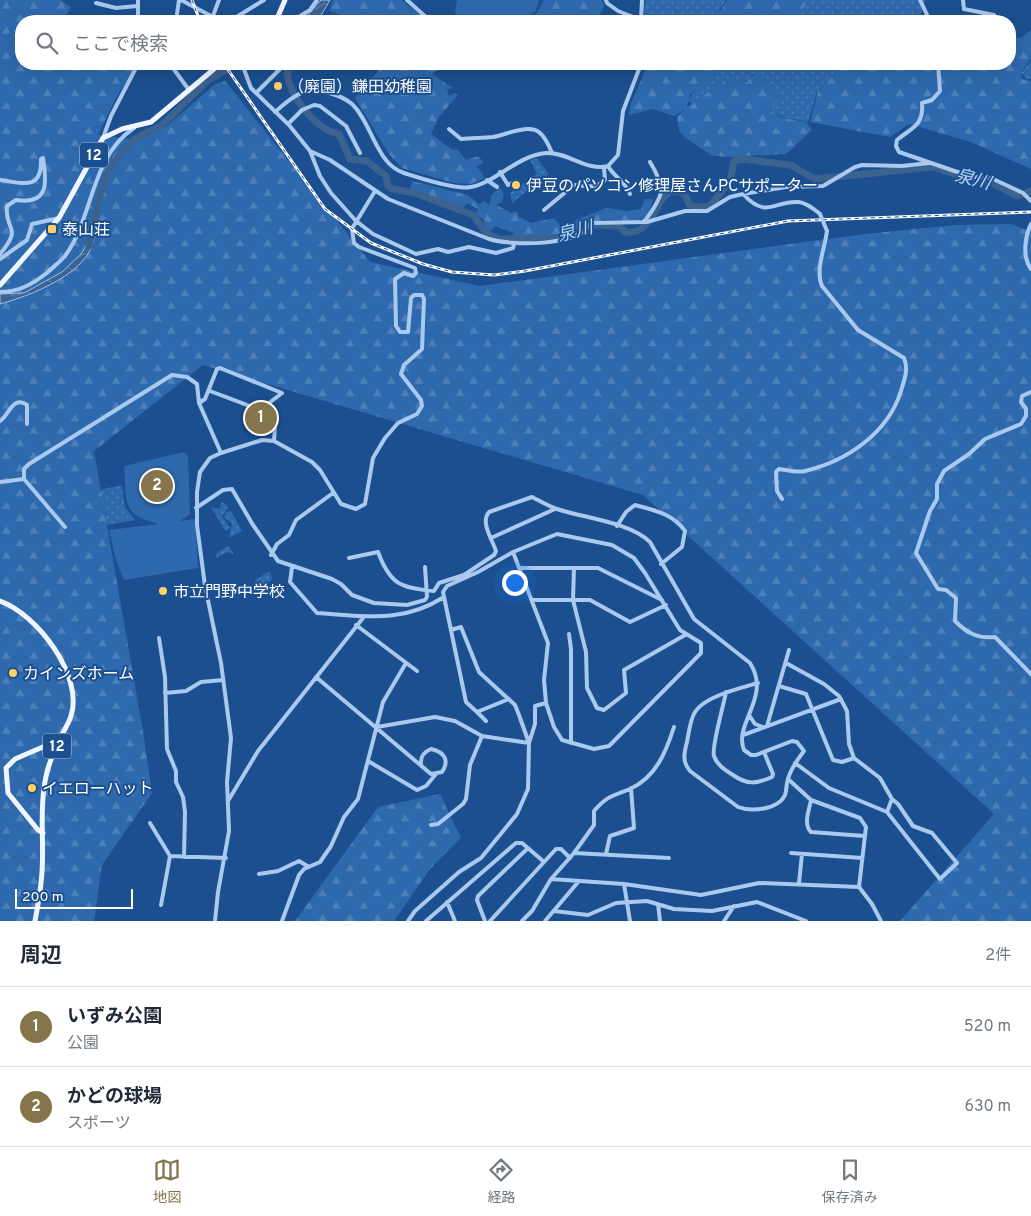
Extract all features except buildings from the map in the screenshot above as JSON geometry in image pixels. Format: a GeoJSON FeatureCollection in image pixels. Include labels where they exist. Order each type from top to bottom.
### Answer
{"type":"FeatureCollection","features":[{"type":"Feature","properties":{"kind":"main road"},"geometry":{"type":"LineString","coordinates":[[279,15],[285,0]]}},
{"type":"Feature","properties":{"kind":"main road","name":"12"},"geometry":{"type":"LineString","coordinates":[[0,284],[59,218],[103,138],[110,134],[151,122],[163,114],[213,70]]}},
{"type":"Feature","properties":{"kind":"main road","name":"12"},"geometry":{"type":"LineString","coordinates":[[0,601],[14,607],[32,622],[54,649],[68,673],[73,705],[71,716],[59,740],[46,776],[42,872],[35,921]]}},
{"type":"Feature","properties":{"kind":"main road","name":"12"},"geometry":{"type":"LineString","coordinates":[[43,833],[38,830],[8,793],[6,768],[15,758],[59,740]]}},
{"type":"Feature","properties":{"kind":"street"},"geometry":{"type":"LineString","coordinates":[[138,0],[138,15]]}},
{"type":"Feature","properties":{"kind":"street"},"geometry":{"type":"LineString","coordinates":[[177,15],[180,0],[205,15]]}},
{"type":"Feature","properties":{"kind":"street"},"geometry":{"type":"LineString","coordinates":[[214,15],[219,0]]}},
{"type":"Feature","properties":{"kind":"street"},"geometry":{"type":"LineString","coordinates":[[240,15],[264,0]]}},
{"type":"Feature","properties":{"kind":"street"},"geometry":{"type":"LineString","coordinates":[[302,15],[310,10],[317,0]]}},
{"type":"Feature","properties":{"kind":"street"},"geometry":{"type":"LineString","coordinates":[[407,0],[424,15]]}},
{"type":"Feature","properties":{"kind":"street"},"geometry":{"type":"LineString","coordinates":[[606,0],[607,3],[618,11],[627,15]]}},
{"type":"Feature","properties":{"kind":"street"},"geometry":{"type":"LineString","coordinates":[[641,15],[642,0]]}},
{"type":"Feature","properties":{"kind":"street"},"geometry":{"type":"LineString","coordinates":[[920,0],[927,15]]}},
{"type":"Feature","properties":{"kind":"street"},"geometry":{"type":"LineString","coordinates":[[964,0],[964,9],[994,15]]}},
{"type":"Feature","properties":{"kind":"street"},"geometry":{"type":"LineString","coordinates":[[96,3],[116,8],[137,6]]}},
{"type":"Feature","properties":{"kind":"street"},"geometry":{"type":"LineString","coordinates":[[103,138],[111,116],[135,70]]}},
{"type":"Feature","properties":{"kind":"street"},"geometry":{"type":"LineString","coordinates":[[174,70],[189,90]]}},
{"type":"Feature","properties":{"kind":"street"},"geometry":{"type":"LineString","coordinates":[[246,70],[251,88],[288,124],[310,151],[320,176],[331,193],[356,221],[382,240],[416,254],[438,249],[448,252],[468,247],[496,253],[514,248],[514,244]]}},
{"type":"Feature","properties":{"kind":"street"},"geometry":{"type":"LineString","coordinates":[[256,93],[279,70]]}},
{"type":"Feature","properties":{"kind":"street"},"geometry":{"type":"LineString","coordinates":[[544,210],[574,185],[596,187],[605,180],[606,167],[618,155],[623,111],[639,70]]}},
{"type":"Feature","properties":{"kind":"street"},"geometry":{"type":"LineString","coordinates":[[938,70],[940,91],[932,100],[922,103],[923,115],[918,124],[911,132],[898,139],[896,146],[899,152],[917,159],[928,160],[972,177],[991,178],[1023,193],[1031,201]]}},
{"type":"Feature","properties":{"kind":"street"},"geometry":{"type":"LineString","coordinates":[[275,112],[298,93],[311,90],[325,92],[351,103],[385,156],[402,172],[465,187],[479,184],[533,156],[552,153],[606,167],[612,174],[627,184],[630,194]]}},
{"type":"Feature","properties":{"kind":"street"},"geometry":{"type":"LineString","coordinates":[[288,124],[308,106],[320,106],[346,126],[360,153]]}},
{"type":"Feature","properties":{"kind":"street"},"geometry":{"type":"LineString","coordinates":[[0,292],[22,289],[36,282],[64,257],[79,227],[96,180],[110,151],[117,141],[137,126]]}},
{"type":"Feature","properties":{"kind":"street"},"geometry":{"type":"LineString","coordinates":[[449,129],[461,139],[490,137],[520,130],[539,131],[545,138],[552,153]]}},
{"type":"Feature","properties":{"kind":"street"},"geometry":{"type":"LineString","coordinates":[[310,151],[330,160],[375,191],[395,202],[489,239],[514,244],[562,240],[588,230],[591,223],[647,222],[685,211],[707,211],[730,197],[743,194],[786,187],[823,186],[855,167],[862,165],[902,166],[930,162]]}},
{"type":"Feature","properties":{"kind":"street"},"geometry":{"type":"LineString","coordinates":[[0,180],[29,183],[36,181],[40,175],[41,159],[44,158],[46,177],[41,196],[37,200],[28,202],[16,200],[7,206],[13,234],[12,239],[0,254]]}},
{"type":"Feature","properties":{"kind":"street"},"geometry":{"type":"LineString","coordinates":[[642,222],[650,216],[661,192],[656,173],[650,162]]}},
{"type":"Feature","properties":{"kind":"street"},"geometry":{"type":"LineString","coordinates":[[500,172],[508,185],[516,181]]}},
{"type":"Feature","properties":{"kind":"street"},"geometry":{"type":"LineString","coordinates":[[487,180],[497,187]]}},
{"type":"Feature","properties":{"kind":"street"},"geometry":{"type":"LineString","coordinates":[[215,921],[218,892],[226,858],[229,832],[227,782],[231,738],[223,680],[205,586],[196,508],[198,482],[203,466],[210,458],[262,440],[274,441],[312,462],[320,470],[333,493],[346,508],[356,509],[365,504],[372,458],[398,423],[418,414],[422,406],[421,400],[401,374],[404,365],[422,349],[424,299],[422,295],[414,295],[411,298],[408,332],[400,332],[396,326],[396,279],[404,273],[413,276],[416,273],[415,268],[359,247],[354,243],[352,229],[375,191]]}},
{"type":"Feature","properties":{"kind":"street"},"geometry":{"type":"LineString","coordinates":[[743,194],[756,206],[774,208],[799,202],[808,205],[820,214],[827,231],[821,261],[820,282],[822,286],[858,330],[904,358],[906,371],[896,407],[876,434],[852,451],[821,466],[804,472],[779,469],[776,472],[777,491],[782,499]]}},
{"type":"Feature","properties":{"kind":"street"},"geometry":{"type":"LineString","coordinates":[[0,259],[27,240],[32,224],[59,218]]}},
{"type":"Feature","properties":{"kind":"street"},"geometry":{"type":"LineString","coordinates":[[1031,224],[1026,242],[1025,261],[1031,270]]}},
{"type":"Feature","properties":{"kind":"street"},"geometry":{"type":"LineString","coordinates":[[199,403],[205,399],[210,391],[217,369],[220,368],[282,393],[260,410]]}},
{"type":"Feature","properties":{"kind":"street"},"geometry":{"type":"LineString","coordinates":[[65,527],[24,479],[24,470],[29,464],[172,375],[187,377],[197,384],[199,403],[221,453]]}},
{"type":"Feature","properties":{"kind":"street"},"geometry":{"type":"LineString","coordinates":[[210,391],[260,410],[275,426],[274,441]]}},
{"type":"Feature","properties":{"kind":"street"},"geometry":{"type":"LineString","coordinates":[[1031,392],[1022,396],[1021,402],[1026,409],[1026,416],[1021,424],[985,439],[969,454],[944,471],[937,484],[937,499],[930,512],[916,553],[938,589],[946,590],[956,598],[955,621],[967,632],[981,639],[995,637],[1031,674]]}},
{"type":"Feature","properties":{"kind":"street"},"geometry":{"type":"LineString","coordinates":[[0,421],[4,418],[10,407],[18,402],[23,402],[27,405],[27,424]]}},
{"type":"Feature","properties":{"kind":"street"},"geometry":{"type":"LineString","coordinates":[[0,482],[24,479]]}},
{"type":"Feature","properties":{"kind":"street"},"geometry":{"type":"LineString","coordinates":[[196,508],[223,490],[232,489],[271,555],[278,561],[332,579],[341,584],[352,595],[374,603],[407,605],[425,600],[427,590],[425,567]]}},
{"type":"Feature","properties":{"kind":"street"},"geometry":{"type":"LineString","coordinates":[[271,555],[277,544],[289,535],[296,520],[333,493]]}},
{"type":"Feature","properties":{"kind":"street"},"geometry":{"type":"LineString","coordinates":[[349,558],[378,552],[389,577],[398,584],[434,591],[439,583],[464,575],[494,555],[496,551],[485,522],[489,512],[532,497],[555,509],[617,526],[644,537],[650,542],[694,619],[750,663],[756,672],[758,683],[743,735],[742,746],[747,754],[756,755],[792,742],[797,742],[804,750],[795,763],[788,779],[784,796],[776,804],[756,810],[746,810],[738,807],[686,766],[684,752],[695,712],[700,706],[726,692],[758,683]]}},
{"type":"Feature","properties":{"kind":"street"},"geometry":{"type":"LineString","coordinates":[[617,526],[626,512],[635,505],[660,512],[681,525],[685,531],[685,542],[682,547],[661,564]]}},
{"type":"Feature","properties":{"kind":"street"},"geometry":{"type":"LineString","coordinates":[[491,538],[555,509]]}},
{"type":"Feature","properties":{"kind":"street"},"geometry":{"type":"LineString","coordinates":[[486,721],[466,702],[443,592],[446,586],[478,572],[513,552],[557,534],[612,545],[634,558],[685,636],[701,643],[702,654],[609,746],[601,748],[571,743],[559,735],[546,703],[544,680],[549,650],[533,600],[513,552]]}},
{"type":"Feature","properties":{"kind":"street"},"geometry":{"type":"LineString","coordinates":[[292,567],[290,582],[313,611],[317,613],[363,618],[407,615],[432,605],[444,597]]}},
{"type":"Feature","properties":{"kind":"street"},"geometry":{"type":"LineString","coordinates":[[520,568],[598,568],[662,600]]}},
{"type":"Feature","properties":{"kind":"street"},"geometry":{"type":"LineString","coordinates":[[574,568],[573,600],[586,652],[587,688],[597,708],[600,710],[604,710],[626,693],[624,670],[685,636]]}},
{"type":"Feature","properties":{"kind":"street"},"geometry":{"type":"LineString","coordinates":[[533,600],[590,600],[630,622],[666,605]]}},
{"type":"Feature","properties":{"kind":"street"},"geometry":{"type":"LineString","coordinates":[[228,801],[251,759],[363,618]]}},
{"type":"Feature","properties":{"kind":"street"},"geometry":{"type":"LineString","coordinates":[[356,626],[417,671]]}},
{"type":"Feature","properties":{"kind":"street"},"geometry":{"type":"LineString","coordinates":[[451,630],[461,627],[479,672],[509,699],[517,710],[529,743]]}},
{"type":"Feature","properties":{"kind":"street"},"geometry":{"type":"LineString","coordinates":[[569,634],[571,649],[571,743]]}},
{"type":"Feature","properties":{"kind":"street"},"geometry":{"type":"LineString","coordinates":[[159,638],[165,694],[167,749],[176,771],[176,782],[183,797],[185,812],[184,857]]}},
{"type":"Feature","properties":{"kind":"street"},"geometry":{"type":"LineString","coordinates":[[765,727],[789,650]]}},
{"type":"Feature","properties":{"kind":"street"},"geometry":{"type":"LineString","coordinates":[[282,921],[299,875],[309,867],[320,862],[326,855],[344,817],[358,799],[383,702],[406,663]]}},
{"type":"Feature","properties":{"kind":"street"},"geometry":{"type":"LineString","coordinates":[[786,663],[824,684],[841,699],[847,711],[849,744],[854,758],[880,778],[892,800],[898,804],[913,826],[932,833],[957,863],[940,879],[887,812],[829,788],[795,763]]}},
{"type":"Feature","properties":{"kind":"street"},"geometry":{"type":"LineString","coordinates":[[316,677],[432,774],[436,774]]}},
{"type":"Feature","properties":{"kind":"street"},"geometry":{"type":"LineString","coordinates":[[165,694],[186,691],[201,682],[223,680]]}},
{"type":"Feature","properties":{"kind":"street"},"geometry":{"type":"LineString","coordinates":[[779,686],[806,694],[833,760],[842,762],[854,758]]}},
{"type":"Feature","properties":{"kind":"street"},"geometry":{"type":"LineString","coordinates":[[726,692],[713,749],[719,766],[742,782],[754,784],[772,777],[764,752]]}},
{"type":"Feature","properties":{"kind":"street"},"geometry":{"type":"LineString","coordinates":[[477,712],[509,699]]}},
{"type":"Feature","properties":{"kind":"street"},"geometry":{"type":"LineString","coordinates":[[743,735],[841,699]]}},
{"type":"Feature","properties":{"kind":"street"},"geometry":{"type":"LineString","coordinates":[[408,921],[415,911],[452,879],[481,858],[517,814],[528,789],[529,743],[535,724],[535,706],[546,703]]}},
{"type":"Feature","properties":{"kind":"street"},"geometry":{"type":"LineString","coordinates":[[749,715],[755,724],[765,727]]}},
{"type":"Feature","properties":{"kind":"street"},"geometry":{"type":"LineString","coordinates":[[378,727],[435,717],[455,721],[482,736],[529,743]]}},
{"type":"Feature","properties":{"kind":"street"},"geometry":{"type":"LineString","coordinates":[[522,921],[532,911],[551,879],[574,853],[594,825],[594,811],[604,800],[613,794],[631,788],[647,777],[660,763],[674,727]]}},
{"type":"Feature","properties":{"kind":"street"},"geometry":{"type":"LineString","coordinates":[[431,825],[438,824],[463,804],[466,799],[470,766],[482,736]]}},
{"type":"Feature","properties":{"kind":"street"},"geometry":{"type":"LineString","coordinates":[[368,761],[418,790],[426,786],[446,766],[446,758],[443,753],[431,749],[425,751],[420,760],[421,764]]}},
{"type":"Feature","properties":{"kind":"street"},"geometry":{"type":"LineString","coordinates":[[788,779],[811,800],[860,818],[866,827],[859,887],[876,910],[880,921]]}},
{"type":"Feature","properties":{"kind":"street"},"geometry":{"type":"LineString","coordinates":[[606,854],[610,836],[634,828],[631,788]]}},
{"type":"Feature","properties":{"kind":"street"},"geometry":{"type":"LineString","coordinates":[[811,800],[806,822],[807,828],[811,832],[864,836]]}},
{"type":"Feature","properties":{"kind":"street"},"geometry":{"type":"LineString","coordinates":[[887,812],[892,800]]}},
{"type":"Feature","properties":{"kind":"street"},"geometry":{"type":"LineString","coordinates":[[150,824],[170,856],[161,904]]}},
{"type":"Feature","properties":{"kind":"street"},"geometry":{"type":"LineString","coordinates":[[428,920],[516,844],[522,843],[543,861]]}},
{"type":"Feature","properties":{"kind":"street"},"geometry":{"type":"LineString","coordinates":[[485,921],[477,900],[478,896],[528,848]]}},
{"type":"Feature","properties":{"kind":"street"},"geometry":{"type":"LineString","coordinates":[[490,921],[556,849],[561,849],[570,858]]}},
{"type":"Feature","properties":{"kind":"street"},"geometry":{"type":"LineString","coordinates":[[574,853],[669,858]]}},
{"type":"Feature","properties":{"kind":"street"},"geometry":{"type":"LineString","coordinates":[[791,853],[862,858]]}},
{"type":"Feature","properties":{"kind":"street"},"geometry":{"type":"LineString","coordinates":[[799,883],[802,854]]}},
{"type":"Feature","properties":{"kind":"street"},"geometry":{"type":"LineString","coordinates":[[170,856],[226,858]]}},
{"type":"Feature","properties":{"kind":"street"},"geometry":{"type":"LineString","coordinates":[[259,874],[278,871],[299,861],[309,867]]}},
{"type":"Feature","properties":{"kind":"street"},"geometry":{"type":"LineString","coordinates":[[551,879],[624,884],[701,895],[750,884],[799,883],[859,887]]}},
{"type":"Feature","properties":{"kind":"street"},"geometry":{"type":"LineString","coordinates":[[545,921],[579,881]]}},
{"type":"Feature","properties":{"kind":"street"},"geometry":{"type":"LineString","coordinates":[[624,884],[630,921]]}},
{"type":"Feature","properties":{"kind":"street"},"geometry":{"type":"LineString","coordinates":[[554,911],[588,915],[616,903],[647,901],[694,911],[712,911],[758,902],[806,921]]}},
{"type":"Feature","properties":{"kind":"street"},"geometry":{"type":"LineString","coordinates":[[447,902],[455,921]]}},
{"type":"Feature","properties":{"kind":"street"},"geometry":{"type":"LineString","coordinates":[[658,904],[660,921]]}},
{"type":"Feature","properties":{"kind":"street"},"geometry":{"type":"LineString","coordinates":[[724,921],[734,906]]}},
{"type":"Feature","properties":{"kind":"green space"},"geometry":{"type":"Polygon","coordinates":[[[0,0],[60,0],[71,7],[66,15],[15,15],[15,70],[132,70],[132,74],[118,94],[98,135],[138,140],[167,126],[215,84],[225,81],[370,262],[480,286],[864,234],[957,225],[1011,224],[1031,232],[1031,921],[900,921],[994,814],[643,495],[203,365],[94,451],[152,793],[102,865],[94,921],[0,921],[0,0]]]}},
{"type":"Feature","properties":{"kind":"green space"},"geometry":{"type":"Polygon","coordinates":[[[333,0],[401,0],[420,15],[341,15],[329,11],[333,0]]]}},
{"type":"Feature","properties":{"kind":"green space"},"geometry":{"type":"Polygon","coordinates":[[[457,0],[539,0],[536,11],[530,15],[456,15],[457,0]]]}},
{"type":"Feature","properties":{"kind":"green space"},"geometry":{"type":"Polygon","coordinates":[[[544,0],[602,0],[604,7],[599,15],[535,15],[544,0]]]}},
{"type":"Feature","properties":{"kind":"green space"},"geometry":{"type":"Polygon","coordinates":[[[646,0],[726,0],[720,9],[712,15],[645,15],[643,9],[646,0]]]}},
{"type":"Feature","properties":{"kind":"green space"},"geometry":{"type":"Polygon","coordinates":[[[727,0],[811,0],[797,15],[709,15],[721,10],[727,0]]]}},
{"type":"Feature","properties":{"kind":"green space"},"geometry":{"type":"Polygon","coordinates":[[[808,0],[925,0],[921,15],[792,15],[808,0]]]}},
{"type":"Feature","properties":{"kind":"green space"},"geometry":{"type":"Polygon","coordinates":[[[1031,30],[1031,59],[1021,72],[1022,79],[1031,81],[1031,169],[971,142],[909,124],[890,137],[810,122],[818,91],[838,70],[1016,70],[1016,38],[1021,38],[1031,30]]]}},
{"type":"Feature","properties":{"kind":"green space"},"geometry":{"type":"Polygon","coordinates":[[[1031,61],[1031,79],[1027,79],[1021,73],[1031,61]]]}},
{"type":"Feature","properties":{"kind":"green space"},"geometry":{"type":"Polygon","coordinates":[[[379,70],[437,70],[432,74],[453,88],[447,89],[449,96],[456,93],[457,96],[439,117],[431,134],[451,149],[458,150],[466,160],[479,156],[483,163],[477,166],[485,178],[471,184],[454,183],[402,168],[389,154],[355,98],[379,70]]]}},
{"type":"Feature","properties":{"kind":"green space"},"geometry":{"type":"Polygon","coordinates":[[[719,70],[838,70],[817,92],[808,122],[770,114],[777,99],[769,82],[753,73],[748,81],[726,81],[692,103],[687,101],[699,85],[719,70]]]}},
{"type":"Feature","properties":{"kind":"green space"},"geometry":{"type":"Polygon","coordinates":[[[720,70],[690,94],[687,107],[728,79],[747,82],[754,73],[774,85],[780,92],[779,98],[770,113],[806,122],[812,130],[786,154],[725,157],[711,155],[683,136],[679,131],[677,117],[685,109],[674,116],[653,109],[629,115],[644,71],[720,70]]]}},
{"type":"Feature","properties":{"kind":"green space"},"geometry":{"type":"Polygon","coordinates":[[[537,158],[549,174],[512,203],[510,193],[537,174],[530,160],[537,158]]]}},
{"type":"Feature","properties":{"kind":"green space"},"geometry":{"type":"Polygon","coordinates":[[[412,181],[468,195],[479,204],[485,201],[489,205],[492,194],[500,188],[504,194],[502,202],[496,205],[512,213],[515,211],[518,213],[518,216],[531,223],[554,218],[562,228],[606,208],[626,211],[641,209],[645,199],[653,199],[648,215],[638,221],[605,220],[588,222],[563,236],[513,238],[513,233],[495,226],[490,232],[485,228],[484,220],[475,214],[478,209],[467,203],[462,209],[410,190],[412,181]]]}},
{"type":"Feature","properties":{"kind":"green space"},"geometry":{"type":"Polygon","coordinates":[[[184,452],[188,457],[190,514],[180,521],[195,519],[198,568],[124,580],[116,561],[109,530],[158,524],[137,516],[131,510],[126,497],[124,466],[184,452]]]}},
{"type":"Feature","properties":{"kind":"green space"},"geometry":{"type":"Polygon","coordinates":[[[122,485],[125,507],[135,520],[106,525],[99,490],[122,485]]]}},
{"type":"Feature","properties":{"kind":"green space"},"geometry":{"type":"Polygon","coordinates":[[[221,502],[227,505],[228,508],[222,516],[230,528],[225,531],[211,507],[220,509],[221,502]]]}},
{"type":"Feature","properties":{"kind":"green space"},"geometry":{"type":"Polygon","coordinates":[[[231,511],[242,531],[229,538],[232,524],[224,517],[226,512],[231,511]]]}},
{"type":"Feature","properties":{"kind":"green space"},"geometry":{"type":"Polygon","coordinates":[[[228,546],[234,554],[227,552],[217,558],[215,554],[228,546]]]}},
{"type":"Feature","properties":{"kind":"green space"},"geometry":{"type":"Polygon","coordinates":[[[270,572],[272,580],[258,588],[255,580],[270,572]]]}},
{"type":"Feature","properties":{"kind":"green space"},"geometry":{"type":"Polygon","coordinates":[[[440,794],[461,838],[430,869],[394,921],[295,921],[378,807],[440,794]]]}},
{"type":"Feature","properties":{"kind":"water"},"geometry":{"type":"Polygon","coordinates":[[[321,0],[330,0],[321,15],[308,15],[321,0]]]}},
{"type":"Feature","properties":{"kind":"water"},"geometry":{"type":"Polygon","coordinates":[[[92,221],[94,237],[89,252],[79,265],[48,286],[31,294],[0,304],[0,294],[24,293],[62,272],[81,254],[92,235],[92,221]]]}},
{"type":"Feature","properties":{"kind":"waterway"},"geometry":{"type":"LineString","coordinates":[[89,246],[100,194],[107,174],[120,154],[136,138],[161,126],[206,82],[226,70]]}},
{"type":"Feature","properties":{"kind":"waterway","name":"泉川"},"geometry":{"type":"LineString","coordinates":[[289,70],[287,74],[289,83],[299,102],[321,126],[339,134],[350,159],[367,161],[386,176],[388,186],[393,189],[415,193],[473,215],[487,234],[499,239],[563,238],[584,228],[596,225],[620,226],[625,232],[636,231],[651,218],[667,194],[674,191],[684,193],[689,204],[695,207],[710,206],[730,181],[734,161],[743,159],[790,165],[815,179],[933,167],[972,180],[988,181],[1017,196],[1031,191]]}},
{"type":"Feature","properties":{"kind":"railway"},"geometry":{"type":"LineString","coordinates":[[192,0],[198,15]]}},
{"type":"Feature","properties":{"kind":"railway"},"geometry":{"type":"LineString","coordinates":[[228,70],[325,209],[371,243],[423,264],[452,272],[494,275],[525,271],[788,221],[1031,212]]}},
{"type":"Feature","properties":{"kind":"place","name":"（廃園）鎌田幼稚園"},"geometry":{"type":"Point","coordinates":[278,86]}},
{"type":"Feature","properties":{"kind":"place","name":"伊豆のパソコン修理屋さんPCサポーター"},"geometry":{"type":"Point","coordinates":[516,185]}},
{"type":"Feature","properties":{"kind":"place","name":"泰山荘"},"geometry":{"type":"Point","coordinates":[52,229]}},
{"type":"Feature","properties":{"kind":"place","name":"いずみ公園"},"geometry":{"type":"Point","coordinates":[261,418]}},
{"type":"Feature","properties":{"kind":"place","name":"かどの球場"},"geometry":{"type":"Point","coordinates":[157,486]}},
{"type":"Feature","properties":{"kind":"place","name":"市立門野中学校"},"geometry":{"type":"Point","coordinates":[163,591]}},
{"type":"Feature","properties":{"kind":"place","name":"カインズホーム"},"geometry":{"type":"Point","coordinates":[13,673]}},
{"type":"Feature","properties":{"kind":"place","name":"イエローハット"},"geometry":{"type":"Point","coordinates":[32,788]}}]}
